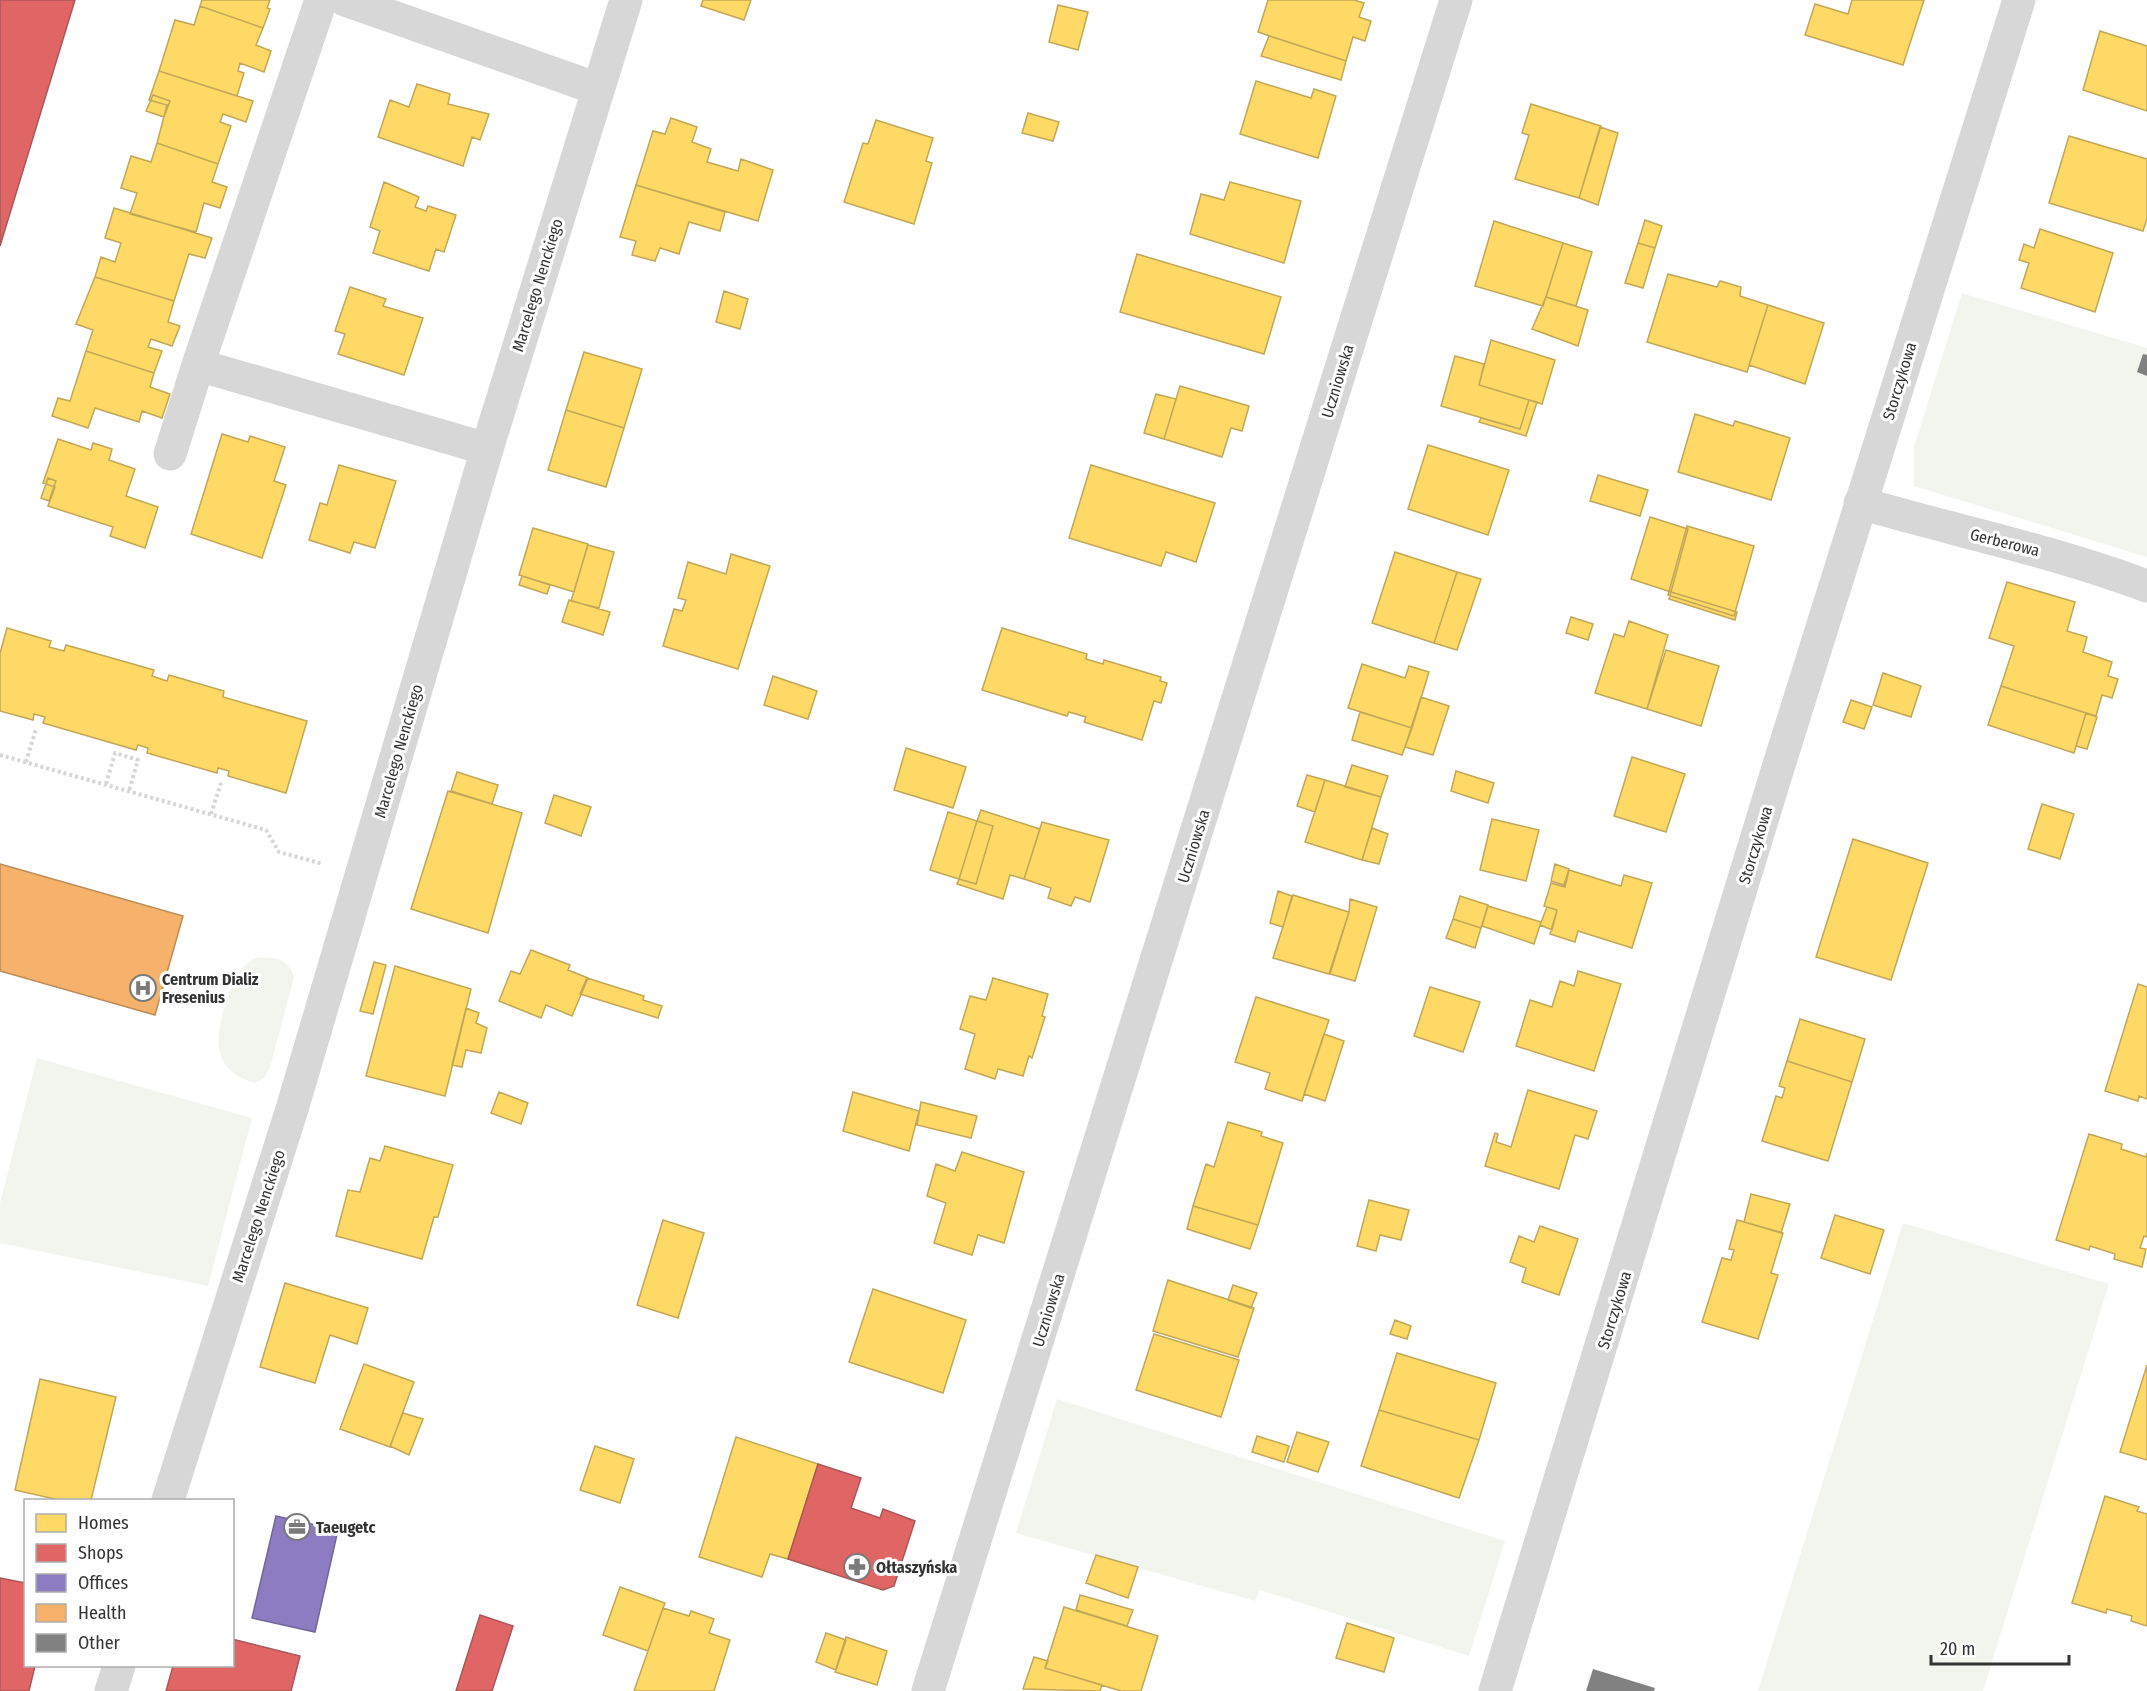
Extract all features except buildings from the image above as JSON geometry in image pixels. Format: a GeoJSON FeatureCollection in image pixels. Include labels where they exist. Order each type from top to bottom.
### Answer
{"type":"FeatureCollection","features":[{"type":"Feature","properties":{"kind":"street"},"geometry":{"type":"LineString","coordinates":[[170,454],[321,0]]}},
{"type":"Feature","properties":{"kind":"street"},"geometry":{"type":"LineString","coordinates":[[345,0],[598,89]]}},
{"type":"Feature","properties":{"kind":"street","name":"Marcelego Nenckiego"},"geometry":{"type":"LineString","coordinates":[[168,1499],[292,1109],[487,449],[626,0]]}},
{"type":"Feature","properties":{"kind":"street","name":"Uczniowska"},"geometry":{"type":"LineString","coordinates":[[928,1691],[1456,0]]}},
{"type":"Feature","properties":{"kind":"street","name":"Storczykowa"},"geometry":{"type":"LineString","coordinates":[[1495,1691],[1860,503],[2019,0]]}},
{"type":"Feature","properties":{"kind":"street"},"geometry":{"type":"LineString","coordinates":[[198,365],[487,449]]}},
{"type":"Feature","properties":{"kind":"street","name":"Gerberowa"},"geometry":{"type":"LineString","coordinates":[[1860,503],[2033,548],[2094,566],[2147,586]]}},
{"type":"Feature","properties":{"kind":"street"},"geometry":{"type":"LineString","coordinates":[[111,1691],[118,1667]]}},
{"type":"Feature","properties":{"kind":"path"},"geometry":{"type":"LineString","coordinates":[[26,762],[36,729]]}},
{"type":"Feature","properties":{"kind":"path"},"geometry":{"type":"LineString","coordinates":[[106,784],[115,753],[138,760],[129,791]]}},
{"type":"Feature","properties":{"kind":"path"},"geometry":{"type":"LineString","coordinates":[[0,755],[267,830],[279,852],[319,863]]}},
{"type":"Feature","properties":{"kind":"path"},"geometry":{"type":"LineString","coordinates":[[212,814],[221,783]]}},
{"type":"Feature","properties":{"kind":"shaded area"},"geometry":{"type":"Polygon","coordinates":[[[1962,293],[2147,348],[2147,557],[1914,486],[1914,447],[1962,293]]]}},
{"type":"Feature","properties":{"kind":"shaded area"},"geometry":{"type":"Polygon","coordinates":[[[255,958],[284,962],[294,977],[270,1068],[264,1078],[255,1083],[241,1078],[225,1064],[220,1055],[219,1034],[232,986],[242,969],[255,958]]]}},
{"type":"Feature","properties":{"kind":"shaded area"},"geometry":{"type":"Polygon","coordinates":[[[37,1058],[252,1118],[208,1286],[0,1243],[0,1203],[37,1058]]]}},
{"type":"Feature","properties":{"kind":"shaded area"},"geometry":{"type":"Polygon","coordinates":[[[1903,1223],[2109,1284],[1983,1691],[1758,1691],[1903,1223]]]}},
{"type":"Feature","properties":{"kind":"shaded area"},"geometry":{"type":"Polygon","coordinates":[[[1057,1399],[1505,1541],[1469,1656],[1260,1590],[1255,1601],[1016,1533],[1057,1399]]]}},
{"type":"Feature","properties":{"kind":"place","name":"Centrum Dializ Fresenius"},"geometry":{"type":"Point","coordinates":[143,988]}},
{"type":"Feature","properties":{"kind":"place","name":"Taeugetc"},"geometry":{"type":"Point","coordinates":[297,1527]}},
{"type":"Feature","properties":{"kind":"place","name":"Ołtaszyńska"},"geometry":{"type":"Point","coordinates":[857,1567]}}]}
